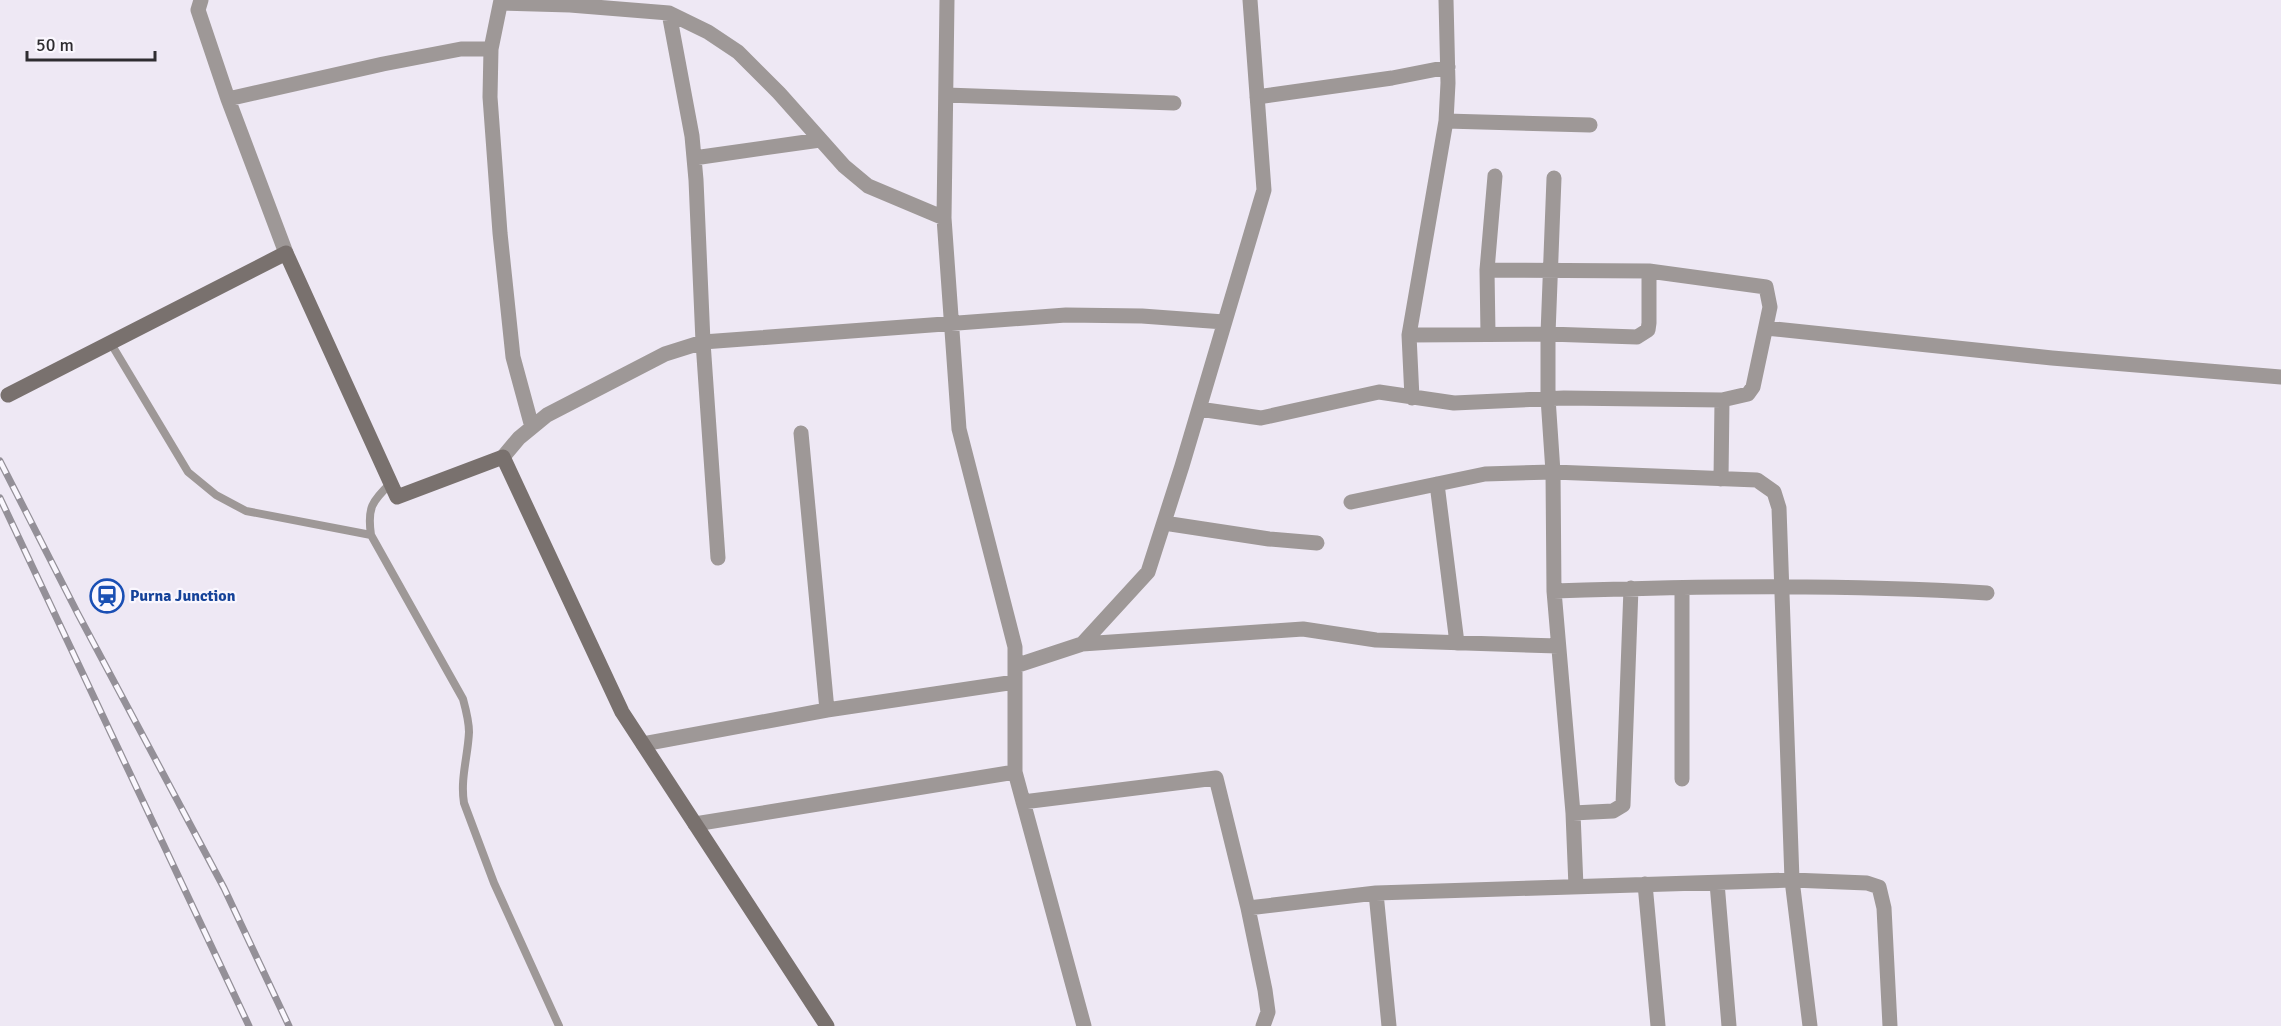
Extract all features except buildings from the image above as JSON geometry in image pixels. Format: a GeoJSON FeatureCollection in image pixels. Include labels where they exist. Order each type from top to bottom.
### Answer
{"type":"FeatureCollection","features":[{"type":"Feature","properties":{"kind":"main road"},"geometry":{"type":"LineString","coordinates":[[8,394],[286,253],[397,497],[502,457],[622,711],[827,1026]]}},
{"type":"Feature","properties":{"kind":"street"},"geometry":{"type":"LineString","coordinates":[[201,0],[198,10],[228,99],[286,253]]}},
{"type":"Feature","properties":{"kind":"street"},"geometry":{"type":"LineString","coordinates":[[947,0],[944,218],[959,429],[1015,647],[1015,772],[1084,1026]]}},
{"type":"Feature","properties":{"kind":"street"},"geometry":{"type":"LineString","coordinates":[[1082,644],[1148,572],[1264,190],[1250,0]]}},
{"type":"Feature","properties":{"kind":"street"},"geometry":{"type":"LineString","coordinates":[[1412,398],[1410,334],[1446,121],[1448,67],[1446,0]]}},
{"type":"Feature","properties":{"kind":"street"},"geometry":{"type":"LineString","coordinates":[[532,427],[513,357],[500,232],[490,97],[490,49],[501,2],[669,13],[708,32],[738,52],[779,93],[844,166],[868,186],[944,218]]}},
{"type":"Feature","properties":{"kind":"street"},"geometry":{"type":"LineString","coordinates":[[669,13],[694,158],[703,342],[718,558]]}},
{"type":"Feature","properties":{"kind":"street"},"geometry":{"type":"LineString","coordinates":[[228,99],[382,64],[461,49],[490,49]]}},
{"type":"Feature","properties":{"kind":"street"},"geometry":{"type":"LineString","coordinates":[[1257,97],[1392,78],[1448,67]]}},
{"type":"Feature","properties":{"kind":"street"},"geometry":{"type":"LineString","coordinates":[[946,95],[1174,103]]}},
{"type":"Feature","properties":{"kind":"street"},"geometry":{"type":"LineString","coordinates":[[1446,121],[1590,126]]}},
{"type":"Feature","properties":{"kind":"street"},"geometry":{"type":"LineString","coordinates":[[694,158],[820,140]]}},
{"type":"Feature","properties":{"kind":"street"},"geometry":{"type":"LineString","coordinates":[[1488,334],[1487,270],[1495,176]]}},
{"type":"Feature","properties":{"kind":"street"},"geometry":{"type":"LineString","coordinates":[[1554,178],[1548,398],[1553,472],[1554,591],[1573,813],[1576,887]]}},
{"type":"Feature","properties":{"kind":"street"},"geometry":{"type":"LineString","coordinates":[[1199,409],[1261,418],[1379,392],[1454,403],[1548,398],[1722,400],[1748,394],[1753,387],[1770,307],[1766,287],[1649,271],[1487,270]]}},
{"type":"Feature","properties":{"kind":"street"},"geometry":{"type":"LineString","coordinates":[[1410,334],[1548,334],[1637,337],[1648,330],[1649,271]]}},
{"type":"Feature","properties":{"kind":"street"},"geometry":{"type":"LineString","coordinates":[[502,457],[532,427],[556,410],[665,354],[703,342],[1066,315],[1142,316],[1224,322]]}},
{"type":"Feature","properties":{"kind":"street"},"geometry":{"type":"LineString","coordinates":[[1766,328],[2052,358],[2281,376]]}},
{"type":"Feature","properties":{"kind":"street"},"geometry":{"type":"LineString","coordinates":[[1721,479],[1722,400]]}},
{"type":"Feature","properties":{"kind":"street"},"geometry":{"type":"LineString","coordinates":[[801,434],[827,710]]}},
{"type":"Feature","properties":{"kind":"street"},"geometry":{"type":"LineString","coordinates":[[1351,502],[1485,474],[1553,472],[1757,480],[1774,492],[1779,508],[1792,880],[1810,1026]]}},
{"type":"Feature","properties":{"kind":"street"},"geometry":{"type":"LineString","coordinates":[[1437,484],[1458,643]]}},
{"type":"Feature","properties":{"kind":"street"},"geometry":{"type":"LineString","coordinates":[[1164,523],[1269,539],[1317,543]]}},
{"type":"Feature","properties":{"kind":"street"},"geometry":{"type":"LineString","coordinates":[[1554,591],[1782,585],[1987,593]]}},
{"type":"Feature","properties":{"kind":"street"},"geometry":{"type":"LineString","coordinates":[[1573,813],[1613,811],[1623,805],[1630,588]]}},
{"type":"Feature","properties":{"kind":"street"},"geometry":{"type":"LineString","coordinates":[[1682,588],[1682,779]]}},
{"type":"Feature","properties":{"kind":"street"},"geometry":{"type":"LineString","coordinates":[[1015,666],[1082,644],[1303,629],[1376,640],[1558,646]]}},
{"type":"Feature","properties":{"kind":"street"},"geometry":{"type":"LineString","coordinates":[[643,744],[827,710],[1015,682]]}},
{"type":"Feature","properties":{"kind":"street"},"geometry":{"type":"LineString","coordinates":[[695,824],[1015,772]]}},
{"type":"Feature","properties":{"kind":"street"},"geometry":{"type":"LineString","coordinates":[[1023,802],[1216,778],[1248,908],[1265,990],[1268,1012],[1263,1026]]}},
{"type":"Feature","properties":{"kind":"street"},"geometry":{"type":"LineString","coordinates":[[1248,908],[1376,893],[1792,880],[1867,883],[1879,887],[1884,908],[1890,1026]]}},
{"type":"Feature","properties":{"kind":"street"},"geometry":{"type":"LineString","coordinates":[[1717,883],[1729,1026]]}},
{"type":"Feature","properties":{"kind":"street"},"geometry":{"type":"LineString","coordinates":[[1645,884],[1658,1026]]}},
{"type":"Feature","properties":{"kind":"street"},"geometry":{"type":"LineString","coordinates":[[1376,893],[1389,1026]]}},
{"type":"Feature","properties":{"kind":"lane"},"geometry":{"type":"LineString","coordinates":[[110,342],[188,472],[216,495],[246,511],[370,535]]}},
{"type":"Feature","properties":{"kind":"lane"},"geometry":{"type":"LineString","coordinates":[[391,483],[374,500],[368,517],[370,535],[463,699],[469,732],[462,792],[464,803],[494,883],[559,1026]]}},
{"type":"Feature","properties":{"kind":"railway"},"geometry":{"type":"LineString","coordinates":[[0,461],[78,614],[224,888],[289,1026]]}},
{"type":"Feature","properties":{"kind":"railway"},"geometry":{"type":"LineString","coordinates":[[0,498],[249,1026]]}},
{"type":"Feature","properties":{"kind":"place","name":"Purna Junction"},"geometry":{"type":"Point","coordinates":[107,596]}}]}
